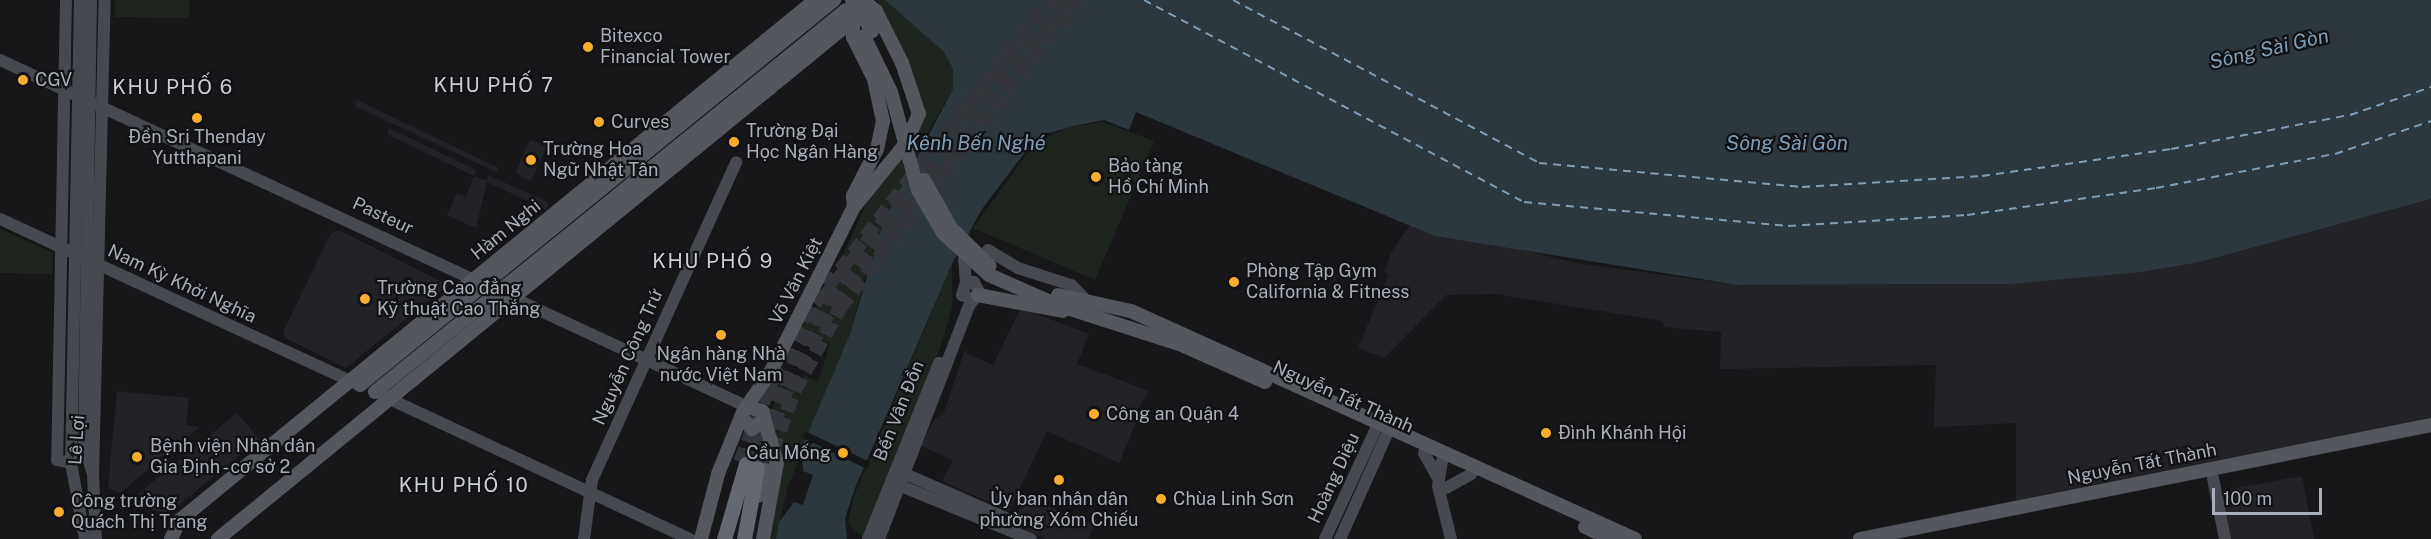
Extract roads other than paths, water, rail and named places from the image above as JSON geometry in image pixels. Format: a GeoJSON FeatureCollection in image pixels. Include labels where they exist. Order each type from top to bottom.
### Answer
{"type":"FeatureCollection","features":[{"type":"Feature","properties":{"kind":"highway"},"geometry":{"type":"LineString","coordinates":[[724,539],[730,517],[752,466],[744,539]]}},
{"type":"Feature","properties":{"kind":"main road","name":"Hàm Nghi"},"geometry":{"type":"LineString","coordinates":[[666,130],[815,0]]}},
{"type":"Feature","properties":{"kind":"main road","name":"Hàm Nghi"},"geometry":{"type":"LineString","coordinates":[[171,539],[180,520],[355,383],[666,130],[834,0]]}},
{"type":"Feature","properties":{"kind":"main road","name":"Võ Văn Kiệt"},"geometry":{"type":"LineString","coordinates":[[701,539],[717,474],[754,414],[771,371],[854,207],[906,143],[919,114],[907,73],[868,4]]}},
{"type":"Feature","properties":{"kind":"main road"},"geometry":{"type":"LineString","coordinates":[[847,7],[868,33],[885,76],[913,178],[935,223],[989,275],[1057,299]]}},
{"type":"Feature","properties":{"kind":"main road"},"geometry":{"type":"LineString","coordinates":[[847,7],[868,33]]}},
{"type":"Feature","properties":{"kind":"main road"},"geometry":{"type":"LineString","coordinates":[[218,539],[388,398],[516,297],[847,7]]}},
{"type":"Feature","properties":{"kind":"main road","name":"Võ Văn Kiệt"},"geometry":{"type":"LineString","coordinates":[[847,7],[853,37],[874,79],[883,121],[877,149],[853,196],[854,207]]}},
{"type":"Feature","properties":{"kind":"main road"},"geometry":{"type":"LineString","coordinates":[[666,130],[692,144]]}},
{"type":"Feature","properties":{"kind":"main road"},"geometry":{"type":"LineString","coordinates":[[375,392],[591,219],[692,144]]}},
{"type":"Feature","properties":{"kind":"main road"},"geometry":{"type":"LineString","coordinates":[[569,209],[591,219]]}},
{"type":"Feature","properties":{"kind":"main road","name":"Hàm Nghi"},"geometry":{"type":"LineString","coordinates":[[355,383],[390,361],[481,281]]}},
{"type":"Feature","properties":{"kind":"main road"},"geometry":{"type":"LineString","coordinates":[[971,297],[1056,312],[1073,309]]}},
{"type":"Feature","properties":{"kind":"main road","name":"Nguyễn Tất Thành"},"geometry":{"type":"LineString","coordinates":[[1057,299],[1087,301],[1131,311],[1383,430],[1424,453],[1611,539]]}},
{"type":"Feature","properties":{"kind":"main road","name":"Nguyễn Tất Thành"},"geometry":{"type":"LineString","coordinates":[[1057,299],[1073,309],[1182,345],[1635,539]]}},
{"type":"Feature","properties":{"kind":"main road","name":"Võ Văn Kiệt"},"geometry":{"type":"LineString","coordinates":[[754,414],[777,476],[763,539]]}},
{"type":"Feature","properties":{"kind":"main road","name":"Nguyễn Tất Thành"},"geometry":{"type":"LineString","coordinates":[[1860,539],[1899,537],[2213,473],[2431,425]]}},
{"type":"Feature","properties":{"kind":"main road"},"geometry":{"type":"LineString","coordinates":[[2213,473],[2300,459],[2431,433]]}},
{"type":"Feature","properties":{"kind":"street","name":"Lê Lợi"},"geometry":{"type":"LineString","coordinates":[[66,0],[57,460],[71,463],[81,258],[84,99],[91,0]]}},
{"type":"Feature","properties":{"kind":"street","name":"Lê Lợi"},"geometry":{"type":"LineString","coordinates":[[80,0],[84,99]]}},
{"type":"Feature","properties":{"kind":"street","name":"Lê Lợi"},"geometry":{"type":"LineString","coordinates":[[93,476],[105,0]]}},
{"type":"Feature","properties":{"kind":"street","name":"Pasteur"},"geometry":{"type":"LineString","coordinates":[[0,60],[516,297],[754,414]]}},
{"type":"Feature","properties":{"kind":"street","name":"Nguyễn Công Trứ"},"geometry":{"type":"LineString","coordinates":[[584,539],[589,492],[736,162]]}},
{"type":"Feature","properties":{"kind":"street","name":"Nam Kỳ Khởi Nghĩa"},"geometry":{"type":"LineString","coordinates":[[0,219],[388,398]]}},
{"type":"Feature","properties":{"kind":"street","name":"Nguyễn Tất Thành"},"geometry":{"type":"LineString","coordinates":[[971,297],[977,284],[966,282],[965,255],[983,248],[1032,266],[1076,288],[1087,301]]}},
{"type":"Feature","properties":{"kind":"street","name":"Lê Lợi"},"geometry":{"type":"LineString","coordinates":[[81,258],[84,445],[93,476]]}},
{"type":"Feature","properties":{"kind":"street","name":"Bến Vân Đồn"},"geometry":{"type":"LineString","coordinates":[[868,539],[894,483],[971,297]]}},
{"type":"Feature","properties":{"kind":"street"},"geometry":{"type":"LineString","coordinates":[[388,398],[690,539]]}},
{"type":"Feature","properties":{"kind":"street","name":"Hoàng Diệu"},"geometry":{"type":"LineString","coordinates":[[1325,539],[1383,430]]}},
{"type":"Feature","properties":{"kind":"street","name":"Hoàng Diệu"},"geometry":{"type":"LineString","coordinates":[[1340,539],[1383,430]]}},
{"type":"Feature","properties":{"kind":"street"},"geometry":{"type":"LineString","coordinates":[[1424,453],[1442,483],[1459,539]]}},
{"type":"Feature","properties":{"kind":"street"},"geometry":{"type":"LineString","coordinates":[[71,463],[85,539]]}},
{"type":"Feature","properties":{"kind":"street"},"geometry":{"type":"LineString","coordinates":[[1447,463],[1442,483],[1451,539]]}},
{"type":"Feature","properties":{"kind":"street"},"geometry":{"type":"LineString","coordinates":[[899,471],[1008,519],[1010,529]]}},
{"type":"Feature","properties":{"kind":"street"},"geometry":{"type":"LineString","coordinates":[[2213,473],[2224,539]]}},
{"type":"Feature","properties":{"kind":"street"},"geometry":{"type":"LineString","coordinates":[[1442,483],[1471,474]]}},
{"type":"Feature","properties":{"kind":"street"},"geometry":{"type":"LineString","coordinates":[[93,476],[96,539]]}},
{"type":"Feature","properties":{"kind":"street"},"geometry":{"type":"LineString","coordinates":[[894,483],[1001,531],[1010,529],[1031,539]]}},
{"type":"Feature","properties":{"kind":"street","name":"Bến Vân Đồn"},"geometry":{"type":"LineString","coordinates":[[879,539],[894,483]]}},
{"type":"Feature","properties":{"kind":"water","name":"Sông Sài Gòn"},"geometry":{"type":"Polygon","coordinates":[[[885,0],[2431,0],[2431,199],[2200,262],[2141,272],[2011,284],[1738,285],[1435,236],[1136,112],[1129,130],[1104,120],[1073,126],[1046,134],[1026,151],[982,209],[952,264],[855,488],[845,518],[847,539],[776,539],[779,522],[794,502],[803,505],[813,475],[803,471],[802,447],[850,334],[884,220],[953,89],[953,69],[944,52],[885,0]]]}},
{"type":"Feature","properties":{"kind":"tunnel"},"geometry":{"type":"LineString","coordinates":[[802,320],[1047,0]]}},
{"type":"Feature","properties":{"kind":"tunnel"},"geometry":{"type":"LineString","coordinates":[[746,464],[776,382],[824,298],[1054,0]]}},
{"type":"Feature","properties":{"kind":"tunnel"},"geometry":{"type":"LineString","coordinates":[[757,468],[787,387],[833,304],[1068,0]]}},
{"type":"Feature","properties":{"kind":"tunnel"},"geometry":{"type":"LineString","coordinates":[[765,470],[795,390],[840,308],[1078,0]]}},
{"type":"Feature","properties":{"kind":"tunnel"},"geometry":{"type":"LineString","coordinates":[[740,462],[775,372]]}},
{"type":"Feature","properties":{"kind":"place","name":"Bitexco Financial Tower"},"geometry":{"type":"Point","coordinates":[588,47]}},
{"type":"Feature","properties":{"kind":"place","name":"CGV"},"geometry":{"type":"Point","coordinates":[23,80]}},
{"type":"Feature","properties":{"kind":"place","name":"Đền Sri Thenday Yutthapani"},"geometry":{"type":"Point","coordinates":[197,118]}},
{"type":"Feature","properties":{"kind":"place","name":"Curves"},"geometry":{"type":"Point","coordinates":[599,122]}},
{"type":"Feature","properties":{"kind":"place","name":"Trường Đại Học Ngân Hàng"},"geometry":{"type":"Point","coordinates":[734,142]}},
{"type":"Feature","properties":{"kind":"place","name":"Trường Hoa Ngữ Nhật Tân"},"geometry":{"type":"Point","coordinates":[531,160]}},
{"type":"Feature","properties":{"kind":"place","name":"Bảo tàng Hồ Chí Minh"},"geometry":{"type":"Point","coordinates":[1096,177]}},
{"type":"Feature","properties":{"kind":"place","name":"Phòng Tập Gym California & Fitness"},"geometry":{"type":"Point","coordinates":[1234,282]}},
{"type":"Feature","properties":{"kind":"place","name":"Trường Cao đẳng Kỹ thuật Cao Thắng"},"geometry":{"type":"Point","coordinates":[365,299]}},
{"type":"Feature","properties":{"kind":"place","name":"Ngân hàng Nhà nước Việt Nam"},"geometry":{"type":"Point","coordinates":[721,335]}},
{"type":"Feature","properties":{"kind":"place","name":"Công an Quận 4"},"geometry":{"type":"Point","coordinates":[1094,414]}},
{"type":"Feature","properties":{"kind":"place","name":"Đình Khánh Hội"},"geometry":{"type":"Point","coordinates":[1546,433]}},
{"type":"Feature","properties":{"kind":"place","name":"Cầu Mống"},"geometry":{"type":"Point","coordinates":[843,453]}},
{"type":"Feature","properties":{"kind":"place","name":"Bệnh viện Nhân dân Gia Định - cơ sở 2"},"geometry":{"type":"Point","coordinates":[137,457]}},
{"type":"Feature","properties":{"kind":"place","name":"Ủy ban nhân dân phường Xóm Chiếu"},"geometry":{"type":"Point","coordinates":[1059,480]}},
{"type":"Feature","properties":{"kind":"place","name":"Chùa Linh Sơn"},"geometry":{"type":"Point","coordinates":[1161,499]}},
{"type":"Feature","properties":{"kind":"place","name":"Công trường Quách Thị Trang"},"geometry":{"type":"Point","coordinates":[59,512]}},
{"type":"Feature","properties":{"kind":"district","name":"KHU PHỐ 7"},"geometry":{"type":"Point","coordinates":[494,85]}},
{"type":"Feature","properties":{"kind":"district","name":"KHU PHỐ 6"},"geometry":{"type":"Point","coordinates":[173,87]}},
{"type":"Feature","properties":{"kind":"district","name":"KHU PHỐ 9"},"geometry":{"type":"Point","coordinates":[713,261]}},
{"type":"Feature","properties":{"kind":"district","name":"KHU PHỐ 10"},"geometry":{"type":"Point","coordinates":[464,485]}},
{"type":"Feature","properties":{"kind":"water label","name":"Kênh Bến Nghé"},"geometry":{"type":"Point","coordinates":[976,143]}}]}
